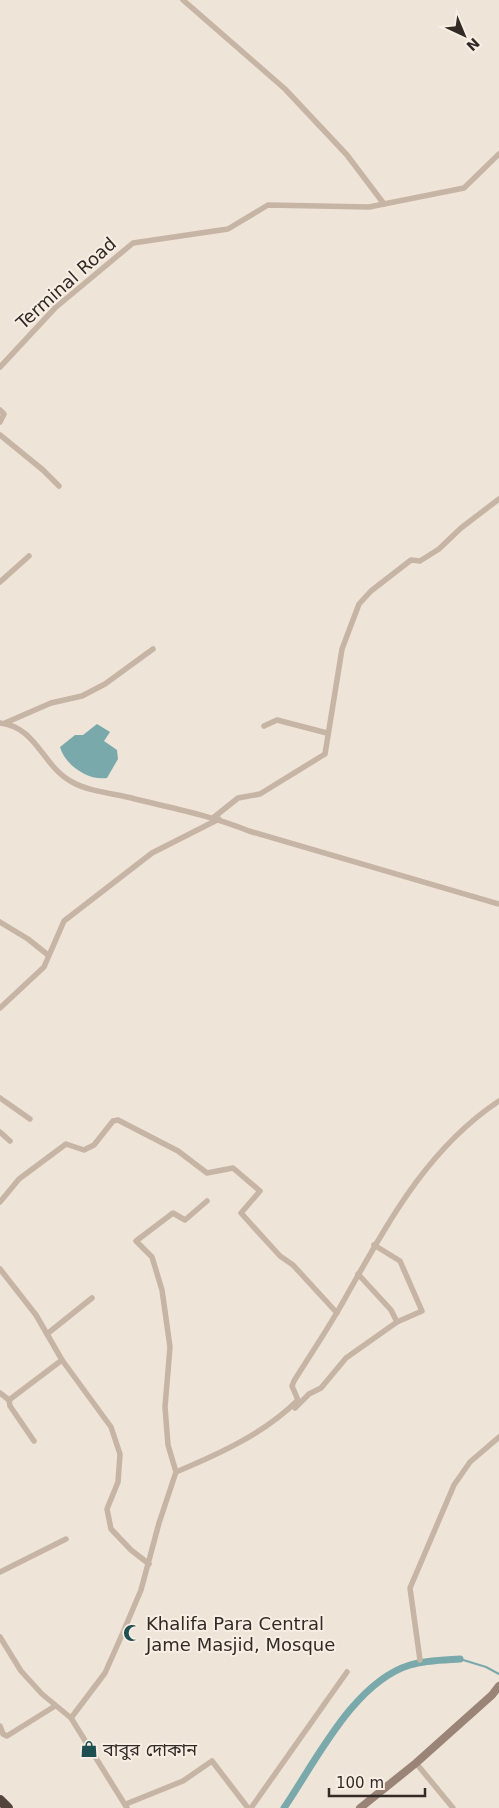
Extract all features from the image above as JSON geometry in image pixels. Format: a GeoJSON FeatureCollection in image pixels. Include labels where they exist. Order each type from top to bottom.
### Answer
{"type":"FeatureCollection","features":[{"type":"Feature","properties":{"kind":"highway"},"geometry":{"type":"LineString","coordinates":[[0,1800],[8,1808]]}},
{"type":"Feature","properties":{"kind":"street"},"geometry":{"type":"LineString","coordinates":[[183,0],[285,89],[347,155],[384,204]]}},
{"type":"Feature","properties":{"kind":"street","name":"Terminal Road"},"geometry":{"type":"LineString","coordinates":[[0,367],[55,308],[133,243],[228,229],[268,205],[340,208],[384,204],[464,188],[499,154]]}},
{"type":"Feature","properties":{"kind":"street"},"geometry":{"type":"LineString","coordinates":[[0,410],[4,414],[0,422]]}},
{"type":"Feature","properties":{"kind":"street"},"geometry":{"type":"LineString","coordinates":[[0,436],[43,470],[59,486]]}},
{"type":"Feature","properties":{"kind":"street"},"geometry":{"type":"LineString","coordinates":[[0,1008],[44,967],[64,921],[152,853],[216,819],[238,798],[260,794],[325,754],[342,649],[359,604],[371,591],[411,560],[420,561],[439,549],[461,528],[499,499]]}},
{"type":"Feature","properties":{"kind":"street"},"geometry":{"type":"LineString","coordinates":[[0,582],[29,556]]}},
{"type":"Feature","properties":{"kind":"street"},"geometry":{"type":"LineString","coordinates":[[2,723],[51,703],[82,696],[105,684],[153,649]]}},
{"type":"Feature","properties":{"kind":"street"},"geometry":{"type":"LineString","coordinates":[[264,726],[277,720],[328,733]]}},
{"type":"Feature","properties":{"kind":"street"},"geometry":{"type":"LineString","coordinates":[[2,723],[21,728],[57,770],[72,782],[95,790],[216,819],[249,831],[499,904]]}},
{"type":"Feature","properties":{"kind":"street"},"geometry":{"type":"LineString","coordinates":[[0,922],[28,939],[48,955]]}},
{"type":"Feature","properties":{"kind":"street"},"geometry":{"type":"LineString","coordinates":[[0,1098],[30,1119]]}},
{"type":"Feature","properties":{"kind":"street"},"geometry":{"type":"LineString","coordinates":[[176,1472],[227,1449],[292,1406],[298,1400],[292,1386],[294,1381],[337,1313],[374,1245],[401,1201],[435,1157],[483,1112],[499,1102]]}},
{"type":"Feature","properties":{"kind":"street"},"geometry":{"type":"LineString","coordinates":[[0,1202],[19,1179],[66,1144],[84,1150],[94,1145],[113,1121],[118,1120],[178,1152],[207,1173],[233,1168],[255,1186],[260,1191],[241,1213],[280,1256],[293,1265],[337,1313]]}},
{"type":"Feature","properties":{"kind":"street"},"geometry":{"type":"LineString","coordinates":[[0,1132],[10,1141]]}},
{"type":"Feature","properties":{"kind":"street"},"geometry":{"type":"LineString","coordinates":[[71,1718],[105,1673],[141,1590],[159,1523],[176,1472],[168,1445],[165,1407],[170,1347],[162,1290],[152,1257],[136,1240],[173,1213],[185,1220],[207,1201]]}},
{"type":"Feature","properties":{"kind":"street"},"geometry":{"type":"LineString","coordinates":[[292,1406],[295,1408],[308,1394],[321,1388],[346,1358],[397,1322],[422,1311],[400,1261],[374,1245]]}},
{"type":"Feature","properties":{"kind":"street"},"geometry":{"type":"LineString","coordinates":[[0,1269],[36,1315],[62,1360],[111,1427],[120,1454],[118,1482],[107,1510],[111,1529],[130,1550],[149,1564]]}},
{"type":"Feature","properties":{"kind":"street"},"geometry":{"type":"LineString","coordinates":[[358,1274],[391,1310],[397,1322]]}},
{"type":"Feature","properties":{"kind":"street"},"geometry":{"type":"LineString","coordinates":[[46,1334],[92,1298]]}},
{"type":"Feature","properties":{"kind":"street"},"geometry":{"type":"LineString","coordinates":[[10,1400],[62,1360]]}},
{"type":"Feature","properties":{"kind":"street"},"geometry":{"type":"LineString","coordinates":[[0,1393],[10,1400]]}},
{"type":"Feature","properties":{"kind":"street"},"geometry":{"type":"LineString","coordinates":[[10,1400],[10,1406],[34,1441]]}},
{"type":"Feature","properties":{"kind":"street"},"geometry":{"type":"LineString","coordinates":[[420,1660],[411,1607],[410,1588],[454,1485],[470,1462],[499,1437]]}},
{"type":"Feature","properties":{"kind":"street"},"geometry":{"type":"LineString","coordinates":[[0,1572],[66,1539]]}},
{"type":"Feature","properties":{"kind":"street"},"geometry":{"type":"LineString","coordinates":[[0,1637],[21,1671],[55,1706],[71,1718],[126,1806],[183,1781],[212,1761],[249,1808],[347,1672]]}},
{"type":"Feature","properties":{"kind":"street"},"geometry":{"type":"LineString","coordinates":[[360,1808],[416,1762],[492,1695],[499,1686]]}},
{"type":"Feature","properties":{"kind":"street"},"geometry":{"type":"LineString","coordinates":[[0,1726],[3,1734],[7,1736],[55,1706]]}},
{"type":"Feature","properties":{"kind":"street"},"geometry":{"type":"LineString","coordinates":[[416,1762],[453,1808]]}},
{"type":"Feature","properties":{"kind":"water"},"geometry":{"type":"Polygon","coordinates":[[[97,724],[110,732],[104,741],[117,750],[118,759],[107,778],[92,777],[78,770],[67,760],[60,747],[75,735],[83,735],[97,724]]]}},
{"type":"Feature","properties":{"kind":"waterway"},"geometry":{"type":"LineString","coordinates":[[460,1659],[486,1667],[499,1674]]}},
{"type":"Feature","properties":{"kind":"waterway"},"geometry":{"type":"LineString","coordinates":[[284,1808],[338,1725],[371,1688],[390,1674],[416,1663],[460,1659]]}},
{"type":"Feature","properties":{"kind":"place","name":"Khalifa Para Central Jame Masjid, Mosque"},"geometry":{"type":"Point","coordinates":[132,1633]}},
{"type":"Feature","properties":{"kind":"place","name":"বাবুর দোকান"},"geometry":{"type":"Point","coordinates":[89,1749]}}]}
